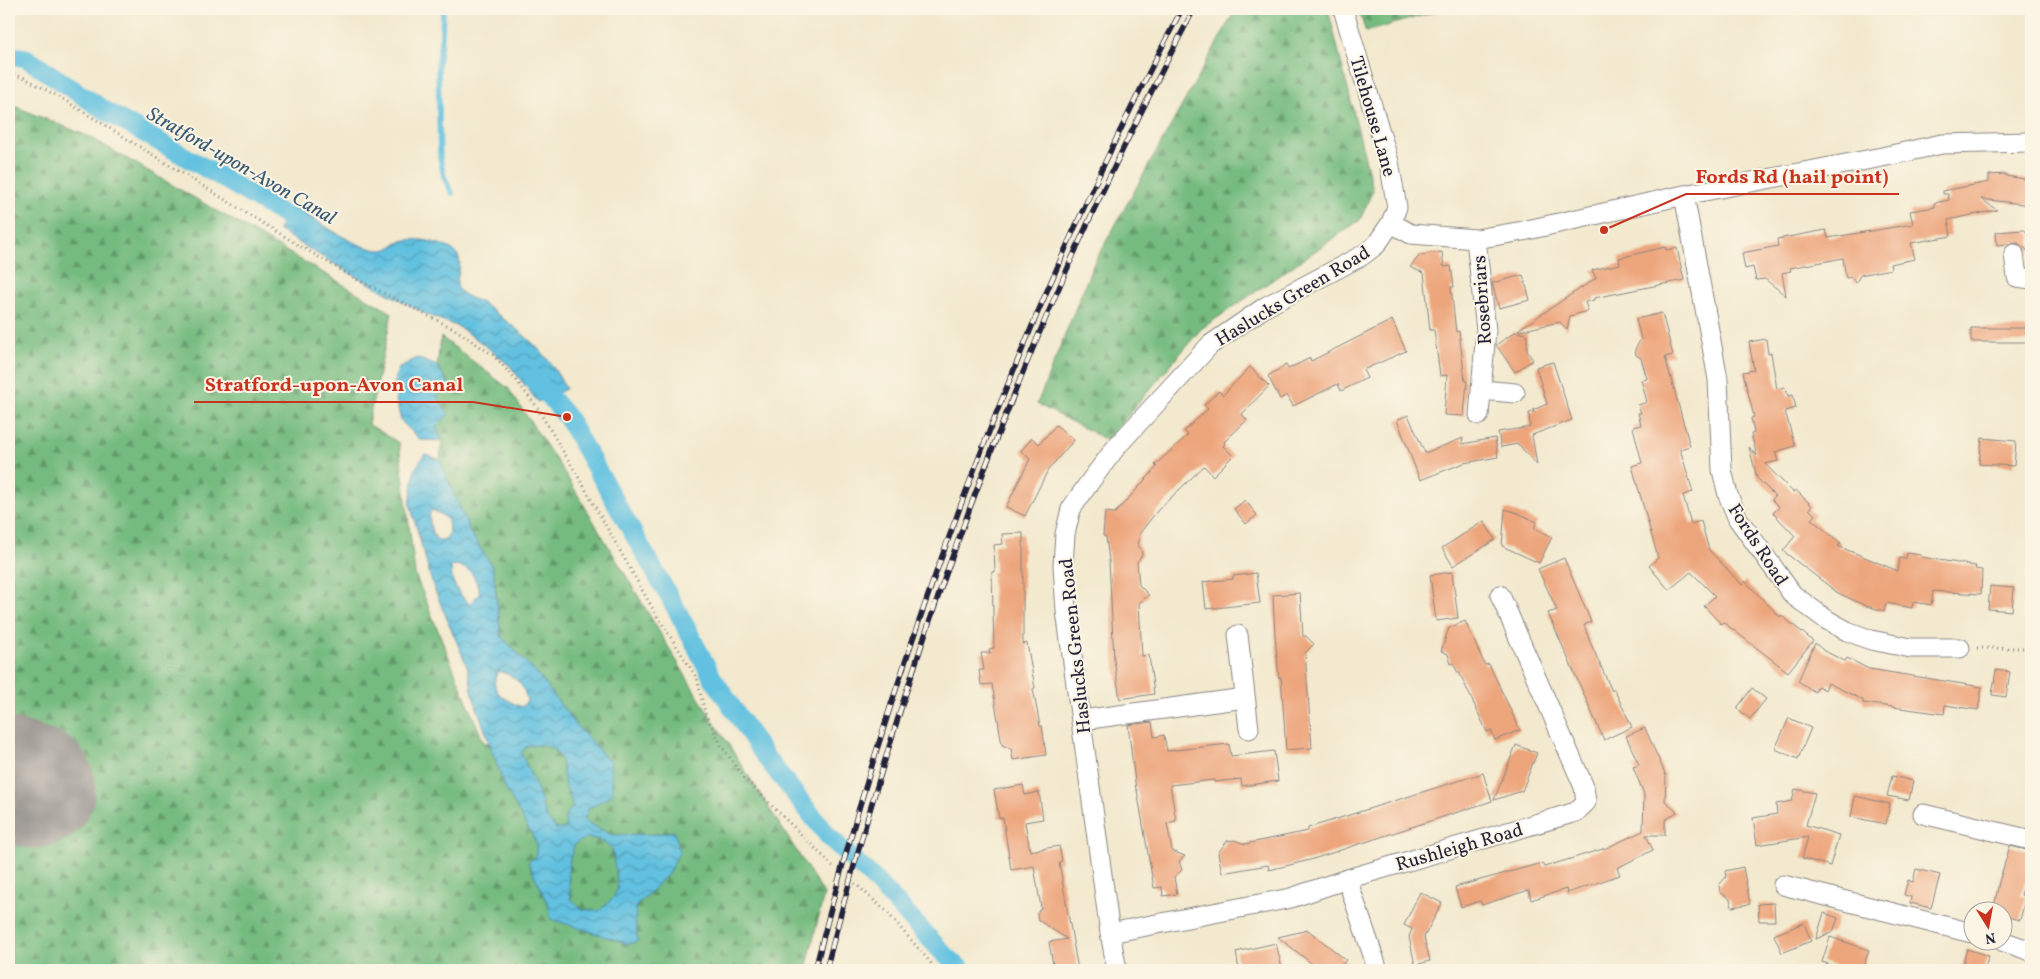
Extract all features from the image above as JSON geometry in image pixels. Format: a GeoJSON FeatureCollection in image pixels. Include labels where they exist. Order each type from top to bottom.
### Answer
{"type":"FeatureCollection","features":[{"type":"Feature","properties":{"kind":"street","name":"Tilehouse Lane"},"geometry":{"type":"LineString","coordinates":[[1343,9],[1390,162],[1397,207],[1391,223]]}},
{"type":"Feature","properties":{"kind":"street"},"geometry":{"type":"LineString","coordinates":[[1391,223],[1411,234],[1476,239],[1523,231],[1684,195],[1942,144],[2031,142]]}},
{"type":"Feature","properties":{"kind":"street","name":"Fords Road"},"geometry":{"type":"LineString","coordinates":[[1684,195],[1718,379],[1722,470],[1728,495],[1738,519],[1793,596],[1827,620],[1846,631],[1871,640],[1911,648],[1960,648]]}},
{"type":"Feature","properties":{"kind":"street","name":"Haslucks Green Road"},"geometry":{"type":"LineString","coordinates":[[1117,970],[1110,933],[1066,611],[1063,566],[1065,534],[1072,509],[1117,446],[1210,345],[1265,307],[1363,254],[1376,245],[1391,223]]}},
{"type":"Feature","properties":{"kind":"street","name":"Rosebriars"},"geometry":{"type":"LineString","coordinates":[[1476,239],[1486,330],[1480,415]]}},
{"type":"Feature","properties":{"kind":"street"},"geometry":{"type":"LineString","coordinates":[[2014,254],[2017,277],[2031,279]]}},
{"type":"Feature","properties":{"kind":"street"},"geometry":{"type":"LineString","coordinates":[[1482,390],[1515,393]]}},
{"type":"Feature","properties":{"kind":"street","name":"Rushleigh Road"},"geometry":{"type":"LineString","coordinates":[[1110,933],[1291,898],[1347,879],[1576,812],[1586,802],[1584,787],[1500,595]]}},
{"type":"Feature","properties":{"kind":"street"},"geometry":{"type":"LineString","coordinates":[[1238,635],[1249,729]]}},
{"type":"Feature","properties":{"kind":"street"},"geometry":{"type":"LineString","coordinates":[[1082,720],[1245,698]]}},
{"type":"Feature","properties":{"kind":"street"},"geometry":{"type":"LineString","coordinates":[[1923,814],[2031,840]]}},
{"type":"Feature","properties":{"kind":"street"},"geometry":{"type":"LineString","coordinates":[[1347,879],[1378,970]]}},
{"type":"Feature","properties":{"kind":"street"},"geometry":{"type":"LineString","coordinates":[[1783,885],[1962,930]]}},
{"type":"Feature","properties":{"kind":"street"},"geometry":{"type":"LineString","coordinates":[[2012,944],[2031,950]]}},
{"type":"Feature","properties":{"kind":"path"},"geometry":{"type":"LineString","coordinates":[[9,74],[23,77],[61,98],[295,243],[358,280],[456,330],[493,355],[536,406],[654,611],[696,678],[705,713],[721,746],[745,779],[834,866]]}},
{"type":"Feature","properties":{"kind":"path"},"geometry":{"type":"LineString","coordinates":[[1960,648],[2031,648]]}},
{"type":"Feature","properties":{"kind":"path"},"geometry":{"type":"LineString","coordinates":[[851,880],[885,910],[937,970]]}},
{"type":"Feature","properties":{"kind":"green space"},"geometry":{"type":"Polygon","coordinates":[[[1236,9],[1328,9],[1373,190],[1360,220],[1201,329],[1107,440],[1037,404],[1093,265],[1236,9]]]}},
{"type":"Feature","properties":{"kind":"green space"},"geometry":{"type":"Polygon","coordinates":[[[1358,9],[1444,9],[1366,32],[1358,9]]]}},
{"type":"Feature","properties":{"kind":"green space"},"geometry":{"type":"Polygon","coordinates":[[[9,104],[90,137],[392,313],[368,424],[399,443],[415,574],[484,743],[576,726],[501,636],[493,568],[470,532],[440,460],[442,441],[436,427],[436,397],[449,384],[437,366],[441,337],[508,388],[566,475],[697,695],[824,894],[806,970],[9,970],[9,810],[42,820],[53,750],[9,736],[9,104]]]}},
{"type":"Feature","properties":{"kind":"green space"},"geometry":{"type":"Polygon","coordinates":[[[9,736],[53,750],[42,820],[9,810],[9,736]]]}},
{"type":"Feature","properties":{"kind":"water"},"geometry":{"type":"Polygon","coordinates":[[[292,205],[347,239],[369,248],[385,250],[406,240],[419,240],[433,242],[451,249],[459,258],[457,286],[459,290],[485,305],[534,345],[551,363],[566,389],[538,402],[510,366],[459,327],[428,315],[346,271],[278,230],[292,205]]]}},
{"type":"Feature","properties":{"kind":"water"},"geometry":{"type":"Polygon","coordinates":[[[417,358],[437,366],[449,384],[437,397],[449,414],[436,427],[442,441],[420,440],[401,421],[393,386],[398,368],[417,358]]]}},
{"type":"Feature","properties":{"kind":"water"},"geometry":{"type":"Polygon","coordinates":[[[425,454],[440,460],[470,532],[493,568],[501,636],[540,677],[576,725],[610,762],[613,794],[588,809],[584,821],[612,835],[655,834],[674,831],[680,851],[668,874],[637,905],[635,920],[638,941],[628,944],[551,919],[548,904],[528,862],[536,857],[536,842],[505,788],[474,699],[467,666],[433,586],[410,504],[415,469],[425,454]],[[431,510],[431,526],[435,537],[437,540],[446,540],[449,531],[448,520],[431,510]],[[457,565],[451,567],[452,578],[456,588],[470,604],[480,593],[475,578],[463,567],[457,565]],[[498,671],[495,678],[496,690],[504,698],[522,707],[527,701],[521,685],[509,675],[498,671]],[[541,745],[527,746],[521,753],[536,786],[546,817],[556,829],[566,828],[565,817],[573,806],[564,781],[561,759],[553,748],[541,745]],[[586,838],[575,844],[568,872],[571,899],[581,909],[599,911],[614,897],[618,888],[612,848],[597,839],[586,838]]]}},
{"type":"Feature","properties":{"kind":"building"},"geometry":{"type":"Polygon","coordinates":[[[2006,174],[2006,176],[2031,180],[2031,205],[1981,199],[1997,210],[1948,220],[1951,236],[1911,243],[1915,259],[1890,264],[1891,269],[1860,275],[1856,283],[1851,277],[1846,278],[1843,258],[1790,268],[1791,271],[1782,273],[1786,296],[1765,279],[1756,280],[1753,267],[1745,269],[1742,253],[1778,246],[1777,239],[1826,230],[1828,238],[1913,224],[1910,211],[1935,207],[1934,203],[1949,200],[1948,194],[1943,194],[1943,191],[1989,182],[1989,175],[2006,174]]]}},
{"type":"Feature","properties":{"kind":"building"},"geometry":{"type":"Polygon","coordinates":[[[2024,230],[2031,235],[2031,253],[2018,243],[1997,245],[1996,232],[2024,230]]]}},
{"type":"Feature","properties":{"kind":"building"},"geometry":{"type":"Polygon","coordinates":[[[1665,247],[1666,250],[1677,248],[1684,280],[1594,298],[1594,300],[1585,302],[1588,311],[1570,316],[1567,330],[1560,322],[1518,330],[1596,278],[1592,270],[1620,264],[1619,258],[1665,247]]]}},
{"type":"Feature","properties":{"kind":"building"},"geometry":{"type":"Polygon","coordinates":[[[1442,252],[1444,267],[1451,266],[1454,287],[1451,287],[1456,332],[1459,331],[1465,381],[1467,381],[1464,416],[1444,415],[1447,375],[1440,376],[1434,330],[1430,330],[1424,273],[1410,267],[1420,255],[1442,252]]]}},
{"type":"Feature","properties":{"kind":"building"},"geometry":{"type":"Polygon","coordinates":[[[1523,275],[1530,300],[1499,308],[1492,283],[1523,275]]]}},
{"type":"Feature","properties":{"kind":"building"},"geometry":{"type":"Polygon","coordinates":[[[1662,313],[1673,355],[1665,357],[1690,446],[1680,449],[1693,492],[1683,495],[1691,524],[1701,521],[1709,550],[1742,585],[1745,581],[1780,617],[1781,615],[1813,641],[1788,672],[1723,622],[1721,624],[1704,606],[1715,596],[1691,572],[1669,590],[1649,566],[1658,558],[1632,466],[1642,463],[1633,427],[1641,425],[1638,413],[1641,413],[1638,405],[1647,402],[1641,380],[1647,379],[1641,358],[1636,355],[1635,349],[1641,339],[1636,319],[1662,313]]]}},
{"type":"Feature","properties":{"kind":"building"},"geometry":{"type":"Polygon","coordinates":[[[1392,320],[1406,351],[1363,370],[1367,378],[1341,391],[1338,384],[1293,406],[1287,395],[1280,399],[1268,376],[1286,365],[1288,369],[1310,358],[1311,361],[1392,320]]]}},
{"type":"Feature","properties":{"kind":"building"},"geometry":{"type":"Polygon","coordinates":[[[1971,328],[2031,328],[2031,342],[1971,342],[1971,328]]]}},
{"type":"Feature","properties":{"kind":"building"},"geometry":{"type":"Polygon","coordinates":[[[1515,332],[1527,334],[1527,351],[1533,360],[1515,372],[1496,345],[1515,332]]]}},
{"type":"Feature","properties":{"kind":"building"},"geometry":{"type":"Polygon","coordinates":[[[1766,339],[1768,354],[1771,353],[1777,389],[1785,387],[1788,396],[1793,395],[1796,408],[1785,411],[1795,446],[1775,452],[1778,461],[1765,464],[1793,492],[1796,490],[1812,506],[1809,509],[1815,515],[1811,519],[1841,543],[1838,546],[1898,571],[1900,558],[1906,559],[1907,553],[1976,566],[1975,569],[1982,570],[1981,594],[1933,591],[1931,605],[1913,602],[1912,608],[1886,603],[1884,611],[1866,606],[1838,593],[1783,551],[1795,536],[1773,513],[1779,507],[1772,500],[1775,496],[1757,478],[1749,447],[1757,456],[1751,434],[1754,433],[1751,418],[1754,417],[1743,372],[1754,370],[1749,342],[1766,339]]]}},
{"type":"Feature","properties":{"kind":"building"},"geometry":{"type":"Polygon","coordinates":[[[1553,362],[1572,420],[1532,435],[1537,465],[1518,444],[1501,447],[1498,432],[1530,427],[1529,413],[1547,404],[1536,367],[1553,362]]]}},
{"type":"Feature","properties":{"kind":"building"},"geometry":{"type":"Polygon","coordinates":[[[1250,367],[1269,386],[1242,414],[1247,420],[1224,442],[1223,446],[1233,456],[1213,476],[1204,466],[1158,510],[1140,533],[1138,546],[1141,549],[1142,555],[1137,562],[1139,585],[1149,595],[1139,603],[1142,656],[1149,655],[1154,694],[1120,699],[1114,660],[1109,561],[1106,537],[1103,536],[1105,512],[1115,513],[1157,467],[1155,465],[1188,435],[1184,431],[1208,409],[1204,405],[1219,391],[1223,395],[1250,367]]]}},
{"type":"Feature","properties":{"kind":"building"},"geometry":{"type":"Polygon","coordinates":[[[1408,415],[1425,453],[1463,438],[1462,444],[1495,438],[1498,457],[1464,463],[1420,480],[1397,420],[1408,415]]]}},
{"type":"Feature","properties":{"kind":"building"},"geometry":{"type":"Polygon","coordinates":[[[1056,425],[1074,440],[1048,470],[1025,516],[1006,507],[1030,459],[1021,451],[1032,438],[1039,444],[1056,425]]]}},
{"type":"Feature","properties":{"kind":"building"},"geometry":{"type":"Polygon","coordinates":[[[1982,438],[2016,441],[2014,466],[1979,464],[1982,438]]]}},
{"type":"Feature","properties":{"kind":"building"},"geometry":{"type":"Polygon","coordinates":[[[1245,500],[1257,515],[1246,524],[1234,509],[1245,500]]]}},
{"type":"Feature","properties":{"kind":"building"},"geometry":{"type":"Polygon","coordinates":[[[1505,509],[1537,522],[1534,528],[1552,537],[1539,563],[1502,546],[1505,509]]]}},
{"type":"Feature","properties":{"kind":"building"},"geometry":{"type":"Polygon","coordinates":[[[1484,521],[1495,540],[1453,566],[1442,548],[1484,521]]]}},
{"type":"Feature","properties":{"kind":"building"},"geometry":{"type":"Polygon","coordinates":[[[1023,533],[1023,644],[1027,643],[1035,688],[1033,689],[1040,726],[1042,726],[1046,755],[1013,760],[1011,749],[1002,745],[992,684],[981,685],[979,670],[984,670],[981,653],[990,653],[989,649],[994,648],[992,572],[995,572],[994,545],[1003,544],[1002,534],[1023,533]]]}},
{"type":"Feature","properties":{"kind":"building"},"geometry":{"type":"Polygon","coordinates":[[[1564,558],[1591,622],[1584,625],[1590,642],[1612,691],[1614,689],[1632,727],[1604,740],[1548,613],[1557,610],[1538,569],[1564,558]]]}},
{"type":"Feature","properties":{"kind":"building"},"geometry":{"type":"Polygon","coordinates":[[[1452,572],[1458,618],[1436,621],[1430,575],[1452,572]]]}},
{"type":"Feature","properties":{"kind":"building"},"geometry":{"type":"Polygon","coordinates":[[[1256,573],[1260,603],[1206,609],[1203,582],[1233,579],[1233,576],[1256,573]]]}},
{"type":"Feature","properties":{"kind":"building"},"geometry":{"type":"Polygon","coordinates":[[[1990,586],[2014,588],[2012,611],[1988,609],[1990,586]]]}},
{"type":"Feature","properties":{"kind":"building"},"geometry":{"type":"Polygon","coordinates":[[[1300,593],[1303,636],[1306,636],[1314,644],[1305,653],[1312,748],[1286,750],[1273,595],[1300,593]]]}},
{"type":"Feature","properties":{"kind":"building"},"geometry":{"type":"Polygon","coordinates":[[[1465,621],[1485,665],[1489,664],[1520,730],[1495,740],[1491,730],[1487,732],[1459,672],[1453,663],[1451,664],[1448,654],[1441,651],[1449,628],[1465,621]]]}},
{"type":"Feature","properties":{"kind":"building"},"geometry":{"type":"Polygon","coordinates":[[[1815,643],[1824,651],[1845,661],[1847,658],[1869,669],[1982,687],[1978,710],[1945,705],[1944,714],[1863,703],[1863,700],[1828,683],[1825,690],[1818,686],[1815,692],[1798,681],[1815,643]]]}},
{"type":"Feature","properties":{"kind":"building"},"geometry":{"type":"Polygon","coordinates":[[[1996,670],[2010,672],[2006,697],[1992,695],[1996,670]]]}},
{"type":"Feature","properties":{"kind":"building"},"geometry":{"type":"Polygon","coordinates":[[[1752,688],[1766,699],[1750,719],[1737,708],[1752,688]]]}},
{"type":"Feature","properties":{"kind":"building"},"geometry":{"type":"Polygon","coordinates":[[[1789,718],[1811,728],[1798,759],[1775,749],[1789,718]]]}},
{"type":"Feature","properties":{"kind":"building"},"geometry":{"type":"Polygon","coordinates":[[[1152,722],[1154,737],[1164,735],[1167,751],[1229,744],[1231,756],[1274,751],[1278,781],[1242,786],[1241,779],[1170,785],[1176,821],[1167,823],[1172,851],[1185,856],[1179,861],[1182,870],[1174,877],[1177,894],[1163,896],[1162,887],[1154,888],[1136,790],[1128,725],[1152,722]]]}},
{"type":"Feature","properties":{"kind":"building"},"geometry":{"type":"Polygon","coordinates":[[[1645,728],[1666,776],[1665,801],[1677,812],[1665,820],[1665,835],[1646,835],[1653,850],[1617,868],[1620,875],[1567,893],[1566,889],[1531,900],[1529,890],[1482,905],[1480,901],[1461,907],[1455,887],[1542,863],[1544,867],[1606,848],[1643,831],[1644,794],[1633,767],[1639,765],[1626,736],[1645,728]]]}},
{"type":"Feature","properties":{"kind":"building"},"geometry":{"type":"Polygon","coordinates":[[[1516,745],[1537,753],[1522,791],[1494,800],[1516,745]]]}},
{"type":"Feature","properties":{"kind":"building"},"geometry":{"type":"Polygon","coordinates":[[[1483,773],[1492,801],[1310,860],[1269,870],[1268,865],[1222,873],[1218,853],[1227,841],[1234,840],[1245,844],[1308,831],[1308,828],[1483,773]]]}},
{"type":"Feature","properties":{"kind":"building"},"geometry":{"type":"Polygon","coordinates":[[[1892,776],[1913,781],[1909,800],[1887,796],[1892,776]]]}},
{"type":"Feature","properties":{"kind":"building"},"geometry":{"type":"Polygon","coordinates":[[[1023,785],[1025,795],[1039,792],[1043,819],[1025,822],[1030,851],[1059,846],[1062,861],[1059,862],[1078,970],[1054,970],[1049,942],[1067,939],[1038,920],[1037,913],[1041,908],[1034,866],[1011,870],[1003,818],[999,818],[994,790],[1023,785]]]}},
{"type":"Feature","properties":{"kind":"building"},"geometry":{"type":"Polygon","coordinates":[[[1795,789],[1815,793],[1806,825],[1839,835],[1830,866],[1802,858],[1808,837],[1757,845],[1753,818],[1777,814],[1776,804],[1792,801],[1795,789]]]}},
{"type":"Feature","properties":{"kind":"building"},"geometry":{"type":"Polygon","coordinates":[[[1855,796],[1890,804],[1886,824],[1851,817],[1855,796]]]}},
{"type":"Feature","properties":{"kind":"building"},"geometry":{"type":"Polygon","coordinates":[[[2010,846],[2031,851],[2031,862],[2021,895],[2026,896],[2020,920],[2012,918],[2012,902],[1995,902],[2010,846]]]}},
{"type":"Feature","properties":{"kind":"building"},"geometry":{"type":"Polygon","coordinates":[[[1743,867],[1750,904],[1732,907],[1730,899],[1720,892],[1719,885],[1726,877],[1725,871],[1743,867]]]}},
{"type":"Feature","properties":{"kind":"building"},"geometry":{"type":"Polygon","coordinates":[[[1916,869],[1940,875],[1931,908],[1910,903],[1911,897],[1904,895],[1908,880],[1913,882],[1916,869]]]}},
{"type":"Feature","properties":{"kind":"building"},"geometry":{"type":"Polygon","coordinates":[[[1420,892],[1442,903],[1424,937],[1430,961],[1415,965],[1409,937],[1412,929],[1404,925],[1420,892]]]}},
{"type":"Feature","properties":{"kind":"building"},"geometry":{"type":"Polygon","coordinates":[[[1774,903],[1775,921],[1759,921],[1758,904],[1774,903]]]}},
{"type":"Feature","properties":{"kind":"building"},"geometry":{"type":"Polygon","coordinates":[[[1824,913],[1838,918],[1833,932],[1816,939],[1824,913]]]}},
{"type":"Feature","properties":{"kind":"building"},"geometry":{"type":"Polygon","coordinates":[[[1804,923],[1811,941],[1782,953],[1774,935],[1804,923]]]}},
{"type":"Feature","properties":{"kind":"building"},"geometry":{"type":"Polygon","coordinates":[[[1308,930],[1346,960],[1337,970],[1320,970],[1278,937],[1308,930]]]}},
{"type":"Feature","properties":{"kind":"building"},"geometry":{"type":"Polygon","coordinates":[[[1830,937],[1869,950],[1862,970],[1846,970],[1822,962],[1830,937]]]}},
{"type":"Feature","properties":{"kind":"building"},"geometry":{"type":"Polygon","coordinates":[[[1276,943],[1282,968],[1239,970],[1236,952],[1276,943]]]}},
{"type":"Feature","properties":{"kind":"building"},"geometry":{"type":"Polygon","coordinates":[[[1966,952],[1976,952],[1989,956],[1984,970],[1961,970],[1966,952]]]}},
{"type":"Feature","properties":{"kind":"waterway"},"geometry":{"type":"LineString","coordinates":[[443,9],[438,62],[440,158],[444,177],[452,193]]}},
{"type":"Feature","properties":{"kind":"waterway","name":"Stratford-upon-Avon Canal"},"geometry":{"type":"LineString","coordinates":[[9,55],[26,58],[107,112],[307,229]]}},
{"type":"Feature","properties":{"kind":"waterway","name":"Stratford-upon-Avon Canal"},"geometry":{"type":"LineString","coordinates":[[534,378],[567,417],[679,614],[712,677],[764,755],[829,837],[872,877],[943,953],[962,970]]}},
{"type":"Feature","properties":{"kind":"runway"},"geometry":{"type":"LineString","coordinates":[[9,779],[35,788]]}},
{"type":"Feature","properties":{"kind":"railway"},"geometry":{"type":"LineString","coordinates":[[815,970],[853,829],[896,689],[969,482],[1017,362],[1083,209],[1131,108],[1182,9]]}},
{"type":"Feature","properties":{"kind":"railway"},"geometry":{"type":"LineString","coordinates":[[826,970],[850,880],[903,701],[932,613],[997,437],[1032,351],[1098,200],[1194,9]]}},
{"type":"Feature","properties":{"kind":"place","name":"Fords Rd (hail point)"},"geometry":{"type":"Point","coordinates":[1604,230]}},
{"type":"Feature","properties":{"kind":"place","name":"Stratford-upon-Avon Canal"},"geometry":{"type":"Point","coordinates":[567,417]}}]}
